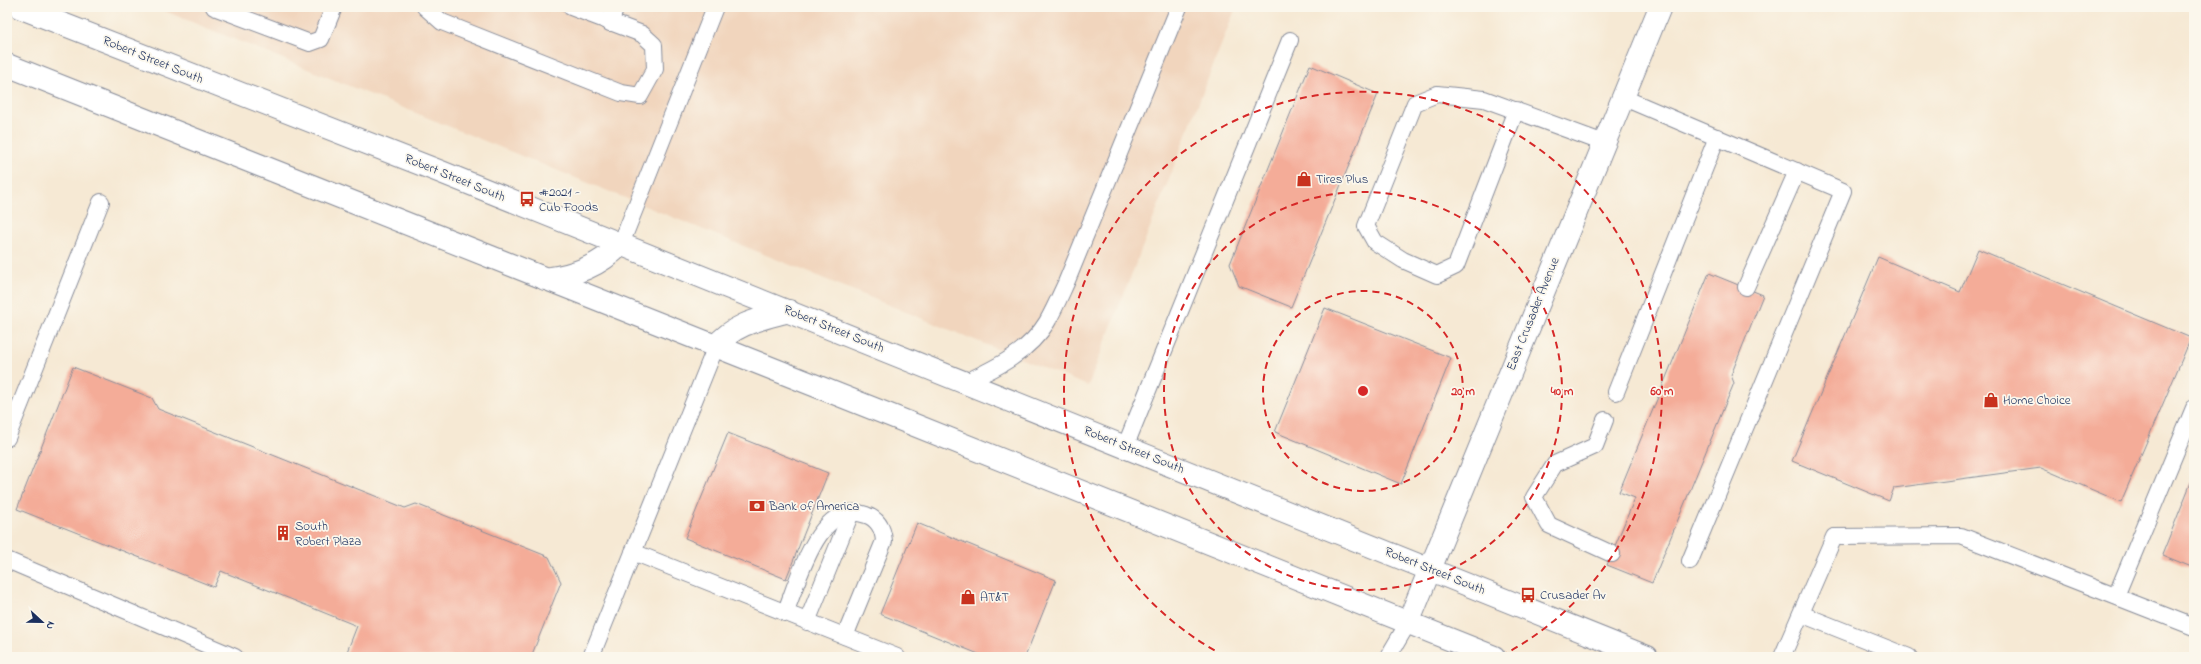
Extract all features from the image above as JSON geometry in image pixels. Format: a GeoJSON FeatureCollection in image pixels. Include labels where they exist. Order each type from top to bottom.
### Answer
{"type":"FeatureCollection","features":[{"type":"Feature","properties":{"kind":"main road","name":"Robert Street South"},"geometry":{"type":"LineString","coordinates":[[19,7],[789,311],[1647,657]]}},
{"type":"Feature","properties":{"kind":"main road","name":"East Crusader Avenue"},"geometry":{"type":"LineString","coordinates":[[1408,623],[1660,7]]}},
{"type":"Feature","properties":{"kind":"main road"},"geometry":{"type":"LineString","coordinates":[[7,66],[716,346],[1494,657]]}},
{"type":"Feature","properties":{"kind":"main road"},"geometry":{"type":"LineString","coordinates":[[545,279],[568,276],[585,270],[599,263],[621,244]]}},
{"type":"Feature","properties":{"kind":"main road"},"geometry":{"type":"LineString","coordinates":[[716,346],[724,336],[736,328],[789,311]]}},
{"type":"Feature","properties":{"kind":"lane"},"geometry":{"type":"LineString","coordinates":[[214,7],[310,43],[321,39],[334,7]]}},
{"type":"Feature","properties":{"kind":"lane"},"geometry":{"type":"LineString","coordinates":[[425,7],[442,22],[622,93],[640,96],[656,69],[654,45],[642,34],[570,7]]}},
{"type":"Feature","properties":{"kind":"lane"},"geometry":{"type":"LineString","coordinates":[[610,23],[616,7]]}},
{"type":"Feature","properties":{"kind":"lane"},"geometry":{"type":"LineString","coordinates":[[621,244],[715,7]]}},
{"type":"Feature","properties":{"kind":"lane"},"geometry":{"type":"LineString","coordinates":[[966,382],[991,370],[1026,346],[1046,323],[1066,283],[1179,7]]}},
{"type":"Feature","properties":{"kind":"lane"},"geometry":{"type":"LineString","coordinates":[[1126,447],[1290,40]]}},
{"type":"Feature","properties":{"kind":"lane"},"geometry":{"type":"LineString","coordinates":[[1516,110],[1456,266],[1437,275],[1403,260],[1375,242],[1366,226],[1415,103],[1437,94],[1484,99],[1516,110],[1604,143]]}},
{"type":"Feature","properties":{"kind":"lane"},"geometry":{"type":"LineString","coordinates":[[1624,98],[1843,191],[1690,561]]}},
{"type":"Feature","properties":{"kind":"lane"},"geometry":{"type":"LineString","coordinates":[[1616,392],[1717,137]]}},
{"type":"Feature","properties":{"kind":"lane"},"geometry":{"type":"LineString","coordinates":[[1746,288],[1797,172]]}},
{"type":"Feature","properties":{"kind":"lane"},"geometry":{"type":"LineString","coordinates":[[7,438],[101,202]]}},
{"type":"Feature","properties":{"kind":"lane"},"geometry":{"type":"LineString","coordinates":[[591,657],[716,346]]}},
{"type":"Feature","properties":{"kind":"lane"},"geometry":{"type":"LineString","coordinates":[[2116,596],[2194,408]]}},
{"type":"Feature","properties":{"kind":"lane"},"geometry":{"type":"LineString","coordinates":[[1605,420],[1595,446],[1555,464],[1534,497],[1549,525],[1612,554]]}},
{"type":"Feature","properties":{"kind":"lane"},"geometry":{"type":"LineString","coordinates":[[785,613],[819,532],[834,519],[851,513],[866,515],[880,524],[884,541],[845,636]]}},
{"type":"Feature","properties":{"kind":"lane"},"geometry":{"type":"LineString","coordinates":[[806,622],[851,513]]}},
{"type":"Feature","properties":{"kind":"lane"},"geometry":{"type":"LineString","coordinates":[[1782,657],[1834,537],[1961,536],[2194,627]]}},
{"type":"Feature","properties":{"kind":"lane"},"geometry":{"type":"LineString","coordinates":[[633,552],[897,657]]}},
{"type":"Feature","properties":{"kind":"lane"},"geometry":{"type":"LineString","coordinates":[[7,560],[235,657]]}},
{"type":"Feature","properties":{"kind":"lane"},"geometry":{"type":"LineString","coordinates":[[1801,614],[1909,657]]}},
{"type":"Feature","properties":{"kind":"lane"},"geometry":{"type":"LineString","coordinates":[[1388,657],[1408,623]]}},
{"type":"Feature","properties":{"kind":"shaded area"},"geometry":{"type":"Polygon","coordinates":[[[155,7],[1236,7],[1088,386],[155,7]]]}},
{"type":"Feature","properties":{"kind":"building","name":"Tires Plus"},"geometry":{"type":"Polygon","coordinates":[[[1310,65],[1378,94],[1291,307],[1239,286],[1230,264],[1310,65]]]}},
{"type":"Feature","properties":{"kind":"building","name":"Home Choice"},"geometry":{"type":"Polygon","coordinates":[[[1978,249],[2191,338],[2121,502],[2041,468],[1894,488],[1889,501],[1792,461],[1878,257],[1960,292],[1978,249]]]}},
{"type":"Feature","properties":{"kind":"building"},"geometry":{"type":"Polygon","coordinates":[[[1709,273],[1763,295],[1731,375],[1734,383],[1652,583],[1607,565],[1635,498],[1619,492],[1709,273]]]}},
{"type":"Feature","properties":{"kind":"building"},"geometry":{"type":"Polygon","coordinates":[[[1325,308],[1451,358],[1401,484],[1275,432],[1325,308]]]}},
{"type":"Feature","properties":{"kind":"building","name":"South Robert Plaza"},"geometry":{"type":"Polygon","coordinates":[[[73,367],[152,398],[158,409],[405,508],[416,504],[549,557],[561,582],[531,657],[345,657],[357,626],[221,571],[214,587],[17,509],[73,367]]]}},
{"type":"Feature","properties":{"kind":"building","name":"Bank of America"},"geometry":{"type":"Polygon","coordinates":[[[728,433],[828,473],[786,579],[685,538],[728,433]]]}},
{"type":"Feature","properties":{"kind":"building"},"geometry":{"type":"Polygon","coordinates":[[[2194,475],[2194,568],[2162,555],[2194,475]]]}},
{"type":"Feature","properties":{"kind":"building","name":"AT&T"},"geometry":{"type":"Polygon","coordinates":[[[917,523],[1056,580],[1025,657],[986,657],[880,614],[917,523]]]}},
{"type":"Feature","properties":{"kind":"place","name":"Tires Plus"},"geometry":{"type":"Point","coordinates":[1304,179]}},
{"type":"Feature","properties":{"kind":"place","name":"#2021 - Cub Foods"},"geometry":{"type":"Point","coordinates":[527,199]}},
{"type":"Feature","properties":{"kind":"place","name":"Home Choice"},"geometry":{"type":"Point","coordinates":[1991,400]}},
{"type":"Feature","properties":{"kind":"place","name":"Bank of America"},"geometry":{"type":"Point","coordinates":[757,506]}},
{"type":"Feature","properties":{"kind":"place","name":"South Robert Plaza"},"geometry":{"type":"Point","coordinates":[283,533]}},
{"type":"Feature","properties":{"kind":"place","name":"Crusader Av"},"geometry":{"type":"Point","coordinates":[1528,595]}},
{"type":"Feature","properties":{"kind":"place","name":"AT&T"},"geometry":{"type":"Point","coordinates":[968,597]}}]}
